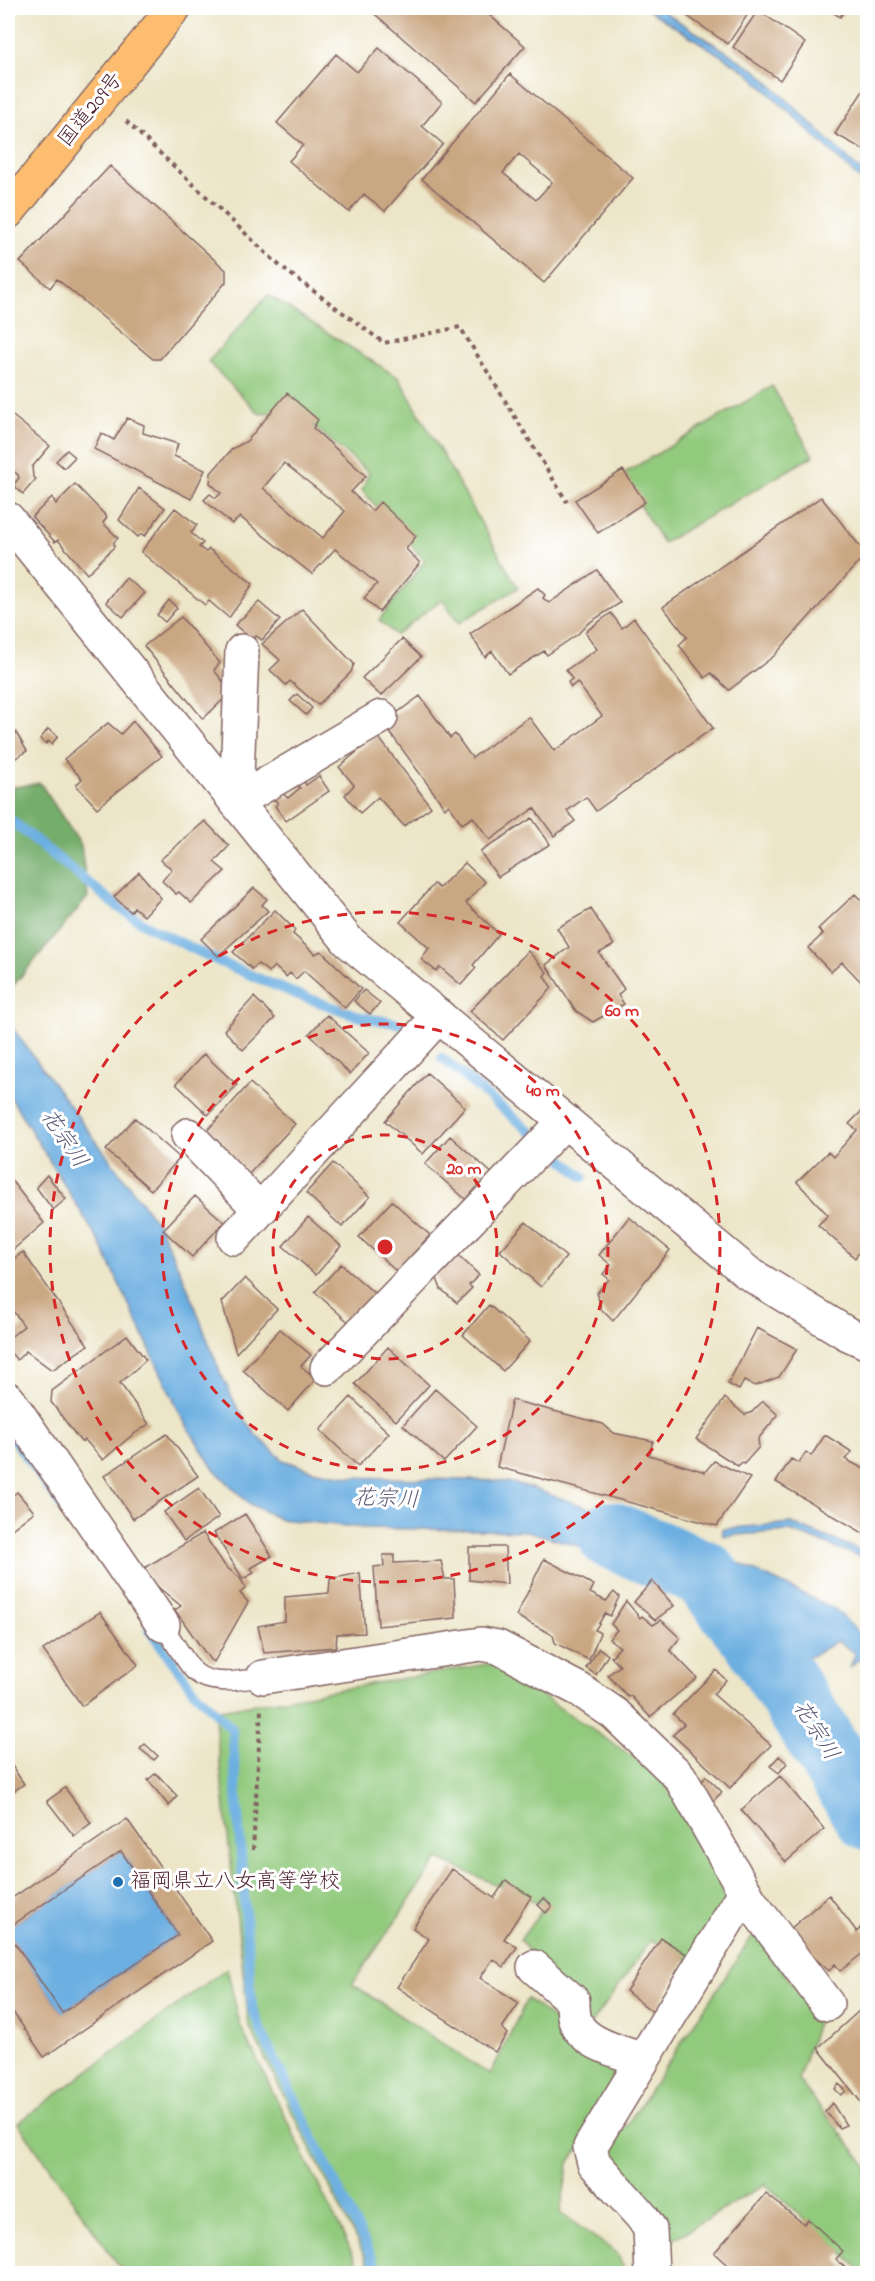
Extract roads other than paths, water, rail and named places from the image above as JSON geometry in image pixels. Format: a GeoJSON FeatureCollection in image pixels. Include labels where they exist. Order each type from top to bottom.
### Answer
{"type":"FeatureCollection","features":[{"type":"Feature","properties":{"kind":"highway","name":"国道209号"},"geometry":{"type":"LineString","coordinates":[[8,212],[174,8]]}},
{"type":"Feature","properties":{"kind":"street"},"geometry":{"type":"LineString","coordinates":[[8,519],[348,941],[748,1273],[846,1333],[867,1343]]}},
{"type":"Feature","properties":{"kind":"street"},"geometry":{"type":"LineString","coordinates":[[236,802],[242,651]]}},
{"type":"Feature","properties":{"kind":"street"},"geometry":{"type":"LineString","coordinates":[[236,802],[381,717]]}},
{"type":"Feature","properties":{"kind":"street"},"geometry":{"type":"LineString","coordinates":[[234,1238],[439,1016]]}},
{"type":"Feature","properties":{"kind":"street"},"geometry":{"type":"LineString","coordinates":[[327,1368],[565,1121]]}},
{"type":"Feature","properties":{"kind":"street"},"geometry":{"type":"LineString","coordinates":[[188,1135],[260,1210]]}},
{"type":"Feature","properties":{"kind":"street"},"geometry":{"type":"LineString","coordinates":[[8,1399],[163,1625]]}},
{"type":"Feature","properties":{"kind":"street"},"geometry":{"type":"LineString","coordinates":[[263,1677],[481,1644],[498,1647],[580,1690],[615,1714],[680,1777],[745,1892],[827,2004]]}},
{"type":"Feature","properties":{"kind":"street"},"geometry":{"type":"LineString","coordinates":[[652,2274],[650,2229],[644,2218],[594,2163],[590,2147],[745,1892]]}},
{"type":"Feature","properties":{"kind":"street"},"geometry":{"type":"LineString","coordinates":[[534,1967],[573,2001],[575,2021],[582,2032],[592,2040],[643,2060]]}},
{"type":"Feature","properties":{"kind":"lane"},"geometry":{"type":"LineString","coordinates":[[163,1625],[195,1672],[210,1680],[263,1677]]}},
{"type":"Feature","properties":{"kind":"water"},"geometry":{"type":"Polygon","coordinates":[[[645,8],[658,8],[757,71],[867,177],[867,186],[747,72],[645,8]]]}},
{"type":"Feature","properties":{"kind":"water"},"geometry":{"type":"Polygon","coordinates":[[[8,1022],[159,1226],[187,1286],[220,1372],[237,1407],[255,1434],[283,1460],[312,1470],[351,1477],[502,1481],[522,1485],[707,1548],[687,1589],[604,1553],[527,1531],[365,1528],[279,1519],[248,1503],[213,1468],[182,1418],[100,1243],[8,1093],[8,1022]]]}},
{"type":"Feature","properties":{"kind":"water"},"geometry":{"type":"Polygon","coordinates":[[[791,1523],[867,1553],[867,1559],[790,1531],[723,1536],[722,1529],[791,1523]]]}},
{"type":"Feature","properties":{"kind":"water"},"geometry":{"type":"Polygon","coordinates":[[[728,1558],[835,1609],[867,1641],[867,1651],[850,1668],[855,1653],[837,1641],[812,1656],[785,1659],[788,1670],[826,1704],[840,1751],[867,1785],[867,1852],[773,1686],[704,1601],[728,1558]]]}},
{"type":"Feature","properties":{"kind":"water"},"geometry":{"type":"Polygon","coordinates":[[[121,1851],[178,1935],[62,2013],[8,1933],[8,1928],[121,1851]]]}},
{"type":"Feature","properties":{"kind":"waterway"},"geometry":{"type":"LineString","coordinates":[[8,818],[118,907],[149,927],[220,962],[293,993],[361,1017],[400,1024]]}},
{"type":"Feature","properties":{"kind":"waterway"},"geometry":{"type":"LineString","coordinates":[[442,1058],[532,1133]]}},
{"type":"Feature","properties":{"kind":"waterway"},"geometry":{"type":"LineString","coordinates":[[561,1158],[583,1177]]}},
{"type":"Feature","properties":{"kind":"waterway"},"geometry":{"type":"LineString","coordinates":[[8,1431],[70,1518]]}},
{"type":"Feature","properties":{"kind":"waterway","name":"花宗川"},"geometry":{"type":"LineString","coordinates":[[611,1535],[704,1574],[758,1641],[868,1816]]}},
{"type":"Feature","properties":{"kind":"waterway"},"geometry":{"type":"LineString","coordinates":[[149,1629],[194,1691],[232,1729],[252,2008],[265,2040],[380,2274]]}},
{"type":"Feature","properties":{"kind":"place","name":"福岡県立八女高等学校"},"geometry":{"type":"Point","coordinates":[118,1882]}}]}
